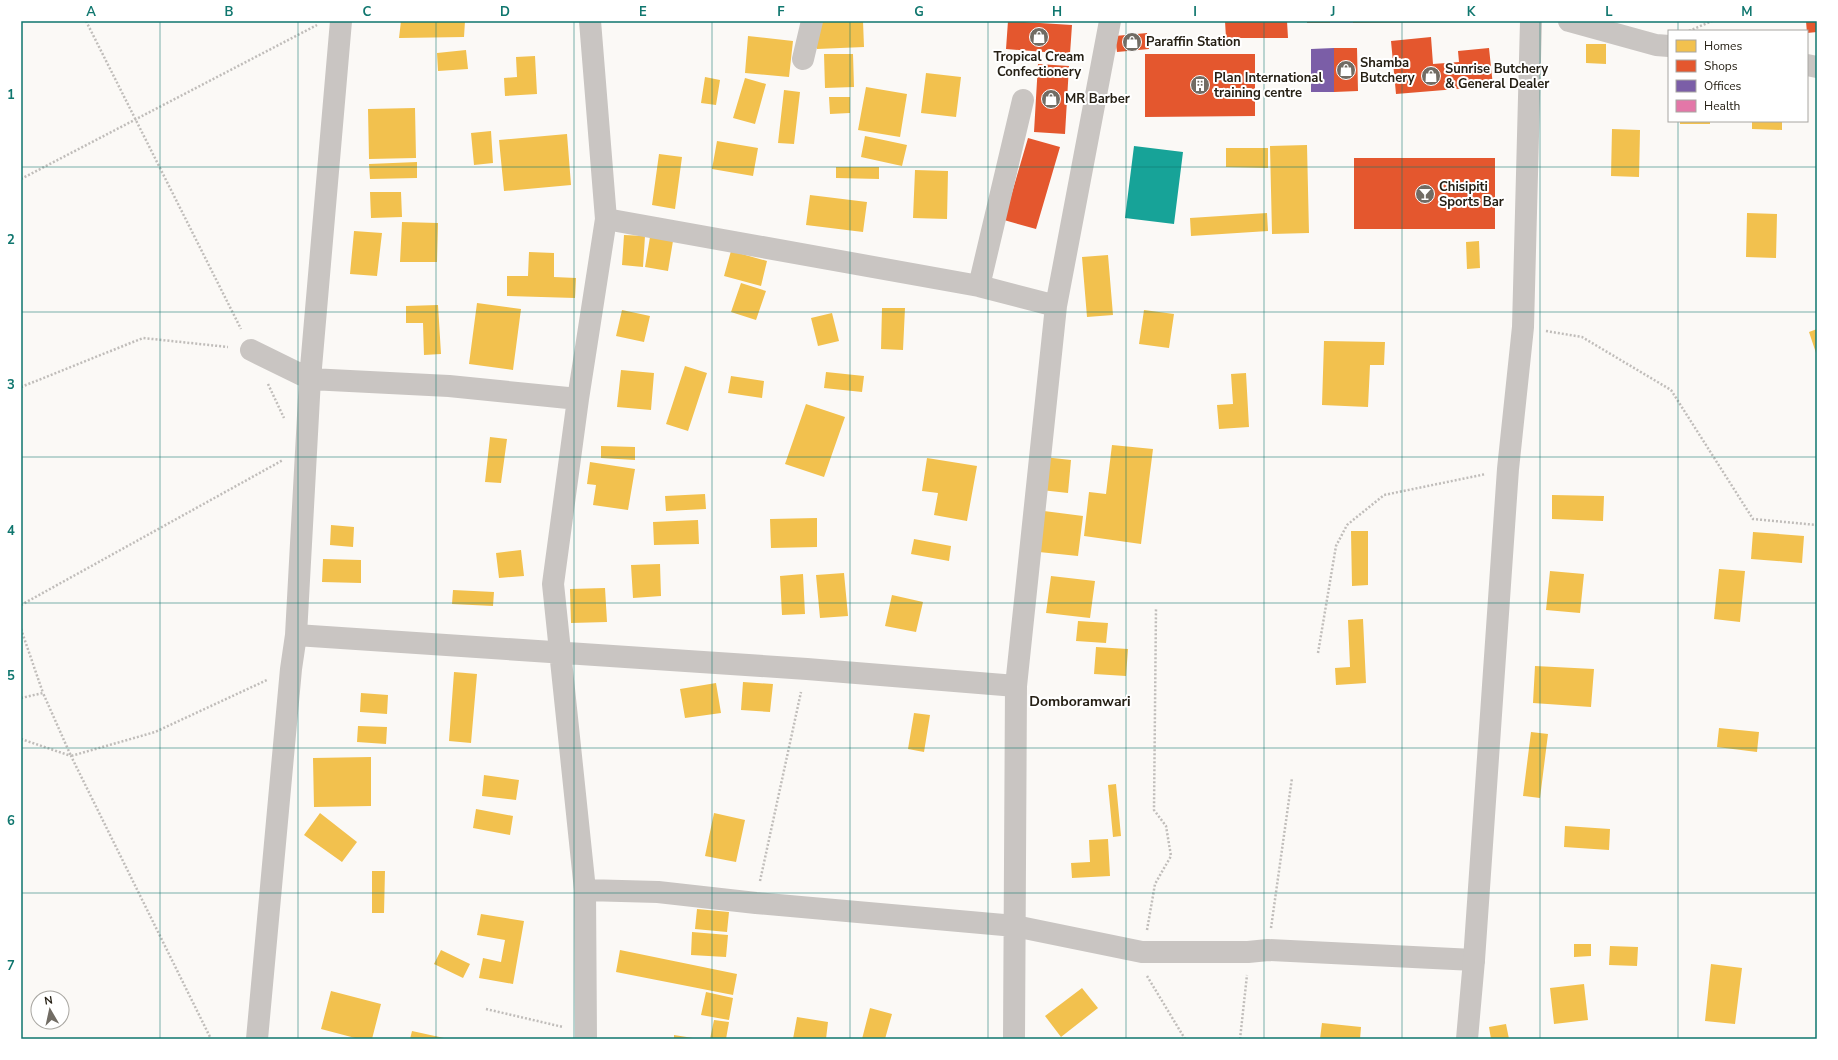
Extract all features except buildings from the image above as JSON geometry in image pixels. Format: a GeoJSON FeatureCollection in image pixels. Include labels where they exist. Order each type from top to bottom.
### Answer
{"type":"FeatureCollection","features":[{"type":"Feature","properties":{"kind":"street"},"geometry":{"type":"LineString","coordinates":[[257,1039],[291,669],[296,635],[310,379],[341,21]]}},
{"type":"Feature","properties":{"kind":"street"},"geometry":{"type":"LineString","coordinates":[[586,1036],[585,890],[553,584],[578,399],[606,219],[590,21]]}},
{"type":"Feature","properties":{"kind":"street"},"geometry":{"type":"LineString","coordinates":[[803,59],[812,21]]}},
{"type":"Feature","properties":{"kind":"street"},"geometry":{"type":"LineString","coordinates":[[1014,1039],[1016,686],[1056,306],[1110,21]]}},
{"type":"Feature","properties":{"kind":"street"},"geometry":{"type":"LineString","coordinates":[[1467,1039],[1474,960],[1508,469],[1523,327],[1531,21]]}},
{"type":"Feature","properties":{"kind":"street"},"geometry":{"type":"LineString","coordinates":[[1569,21],[1656,45],[1668,46]]}},
{"type":"Feature","properties":{"kind":"street"},"geometry":{"type":"LineString","coordinates":[[979,286],[1023,100]]}},
{"type":"Feature","properties":{"kind":"street"},"geometry":{"type":"LineString","coordinates":[[606,219],[979,286],[1056,306]]}},
{"type":"Feature","properties":{"kind":"street"},"geometry":{"type":"LineString","coordinates":[[252,350],[310,379],[449,386],[578,399]]}},
{"type":"Feature","properties":{"kind":"street"},"geometry":{"type":"LineString","coordinates":[[296,635],[806,669],[1016,686]]}},
{"type":"Feature","properties":{"kind":"street"},"geometry":{"type":"LineString","coordinates":[[585,890],[658,892],[756,903],[1015,926],[1142,952],[1258,951],[1474,960]]}},
{"type":"Feature","properties":{"kind":"path"},"geometry":{"type":"LineString","coordinates":[[86,21],[252,350],[285,421]]}},
{"type":"Feature","properties":{"kind":"path"},"geometry":{"type":"LineString","coordinates":[[1690,30],[1712,21]]}},
{"type":"Feature","properties":{"kind":"path"},"geometry":{"type":"LineString","coordinates":[[21,179],[318,25]]}},
{"type":"Feature","properties":{"kind":"path"},"geometry":{"type":"LineString","coordinates":[[1523,327],[1582,337],[1671,390],[1753,519],[1817,525]]}},
{"type":"Feature","properties":{"kind":"path"},"geometry":{"type":"LineString","coordinates":[[21,387],[143,338],[252,350]]}},
{"type":"Feature","properties":{"kind":"path"},"geometry":{"type":"LineString","coordinates":[[21,605],[286,458]]}},
{"type":"Feature","properties":{"kind":"path"},"geometry":{"type":"LineString","coordinates":[[1318,653],[1336,546],[1347,526],[1384,495],[1508,469]]}},
{"type":"Feature","properties":{"kind":"path"},"geometry":{"type":"LineString","coordinates":[[1156,608],[1154,810],[1166,826],[1171,856],[1155,884],[1142,952],[1145,961],[1146,974],[1184,1039]]}},
{"type":"Feature","properties":{"kind":"path"},"geometry":{"type":"LineString","coordinates":[[21,630],[43,693],[71,756],[211,1039]]}},
{"type":"Feature","properties":{"kind":"path"},"geometry":{"type":"LineString","coordinates":[[21,643],[24,639]]}},
{"type":"Feature","properties":{"kind":"path"},"geometry":{"type":"LineString","coordinates":[[21,739],[71,756],[155,732],[291,669]]}},
{"type":"Feature","properties":{"kind":"path"},"geometry":{"type":"LineString","coordinates":[[756,903],[806,669]]}},
{"type":"Feature","properties":{"kind":"path"},"geometry":{"type":"LineString","coordinates":[[21,698],[43,693]]}},
{"type":"Feature","properties":{"kind":"path"},"geometry":{"type":"LineString","coordinates":[[1240,1039],[1246,990],[1258,951],[1292,778]]}},
{"type":"Feature","properties":{"kind":"path"},"geometry":{"type":"LineString","coordinates":[[486,1009],[586,1036]]}},
{"type":"Feature","properties":{"kind":"place","name":"Tropical Cream Confectionery"},"geometry":{"type":"Point","coordinates":[1039,37]}},
{"type":"Feature","properties":{"kind":"place","name":"Paraffin Station"},"geometry":{"type":"Point","coordinates":[1132,42]}},
{"type":"Feature","properties":{"kind":"place","name":"Shamba Butchery"},"geometry":{"type":"Point","coordinates":[1346,70]}},
{"type":"Feature","properties":{"kind":"place","name":"Sunrise Butchery & General Dealer"},"geometry":{"type":"Point","coordinates":[1431,76]}},
{"type":"Feature","properties":{"kind":"place","name":"Plan International training centre"},"geometry":{"type":"Point","coordinates":[1200,85]}},
{"type":"Feature","properties":{"kind":"place","name":"MR Barber"},"geometry":{"type":"Point","coordinates":[1051,99]}},
{"type":"Feature","properties":{"kind":"place","name":"Chisipiti Sports Bar"},"geometry":{"type":"Point","coordinates":[1425,194]}},
{"type":"Feature","properties":{"kind":"district","name":"Domboramwari"},"geometry":{"type":"Point","coordinates":[1080,701]}}]}
